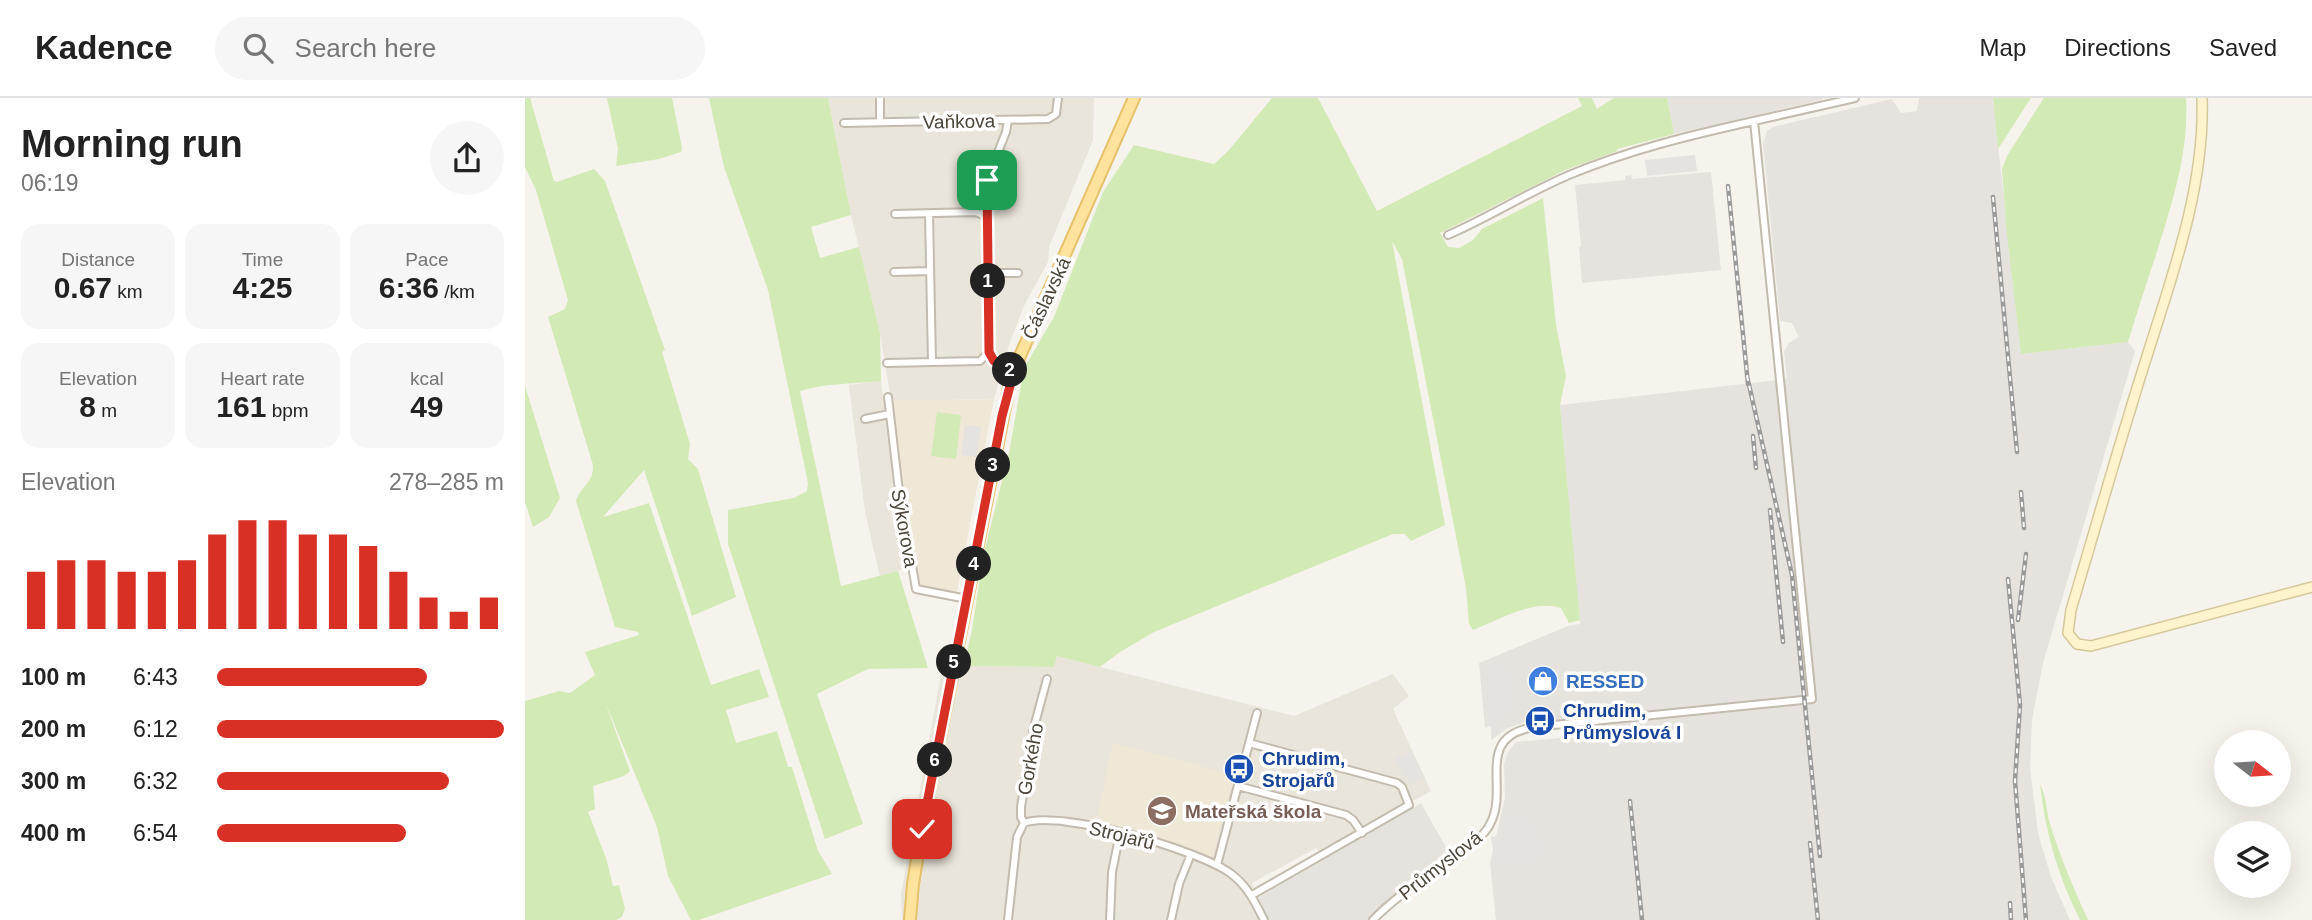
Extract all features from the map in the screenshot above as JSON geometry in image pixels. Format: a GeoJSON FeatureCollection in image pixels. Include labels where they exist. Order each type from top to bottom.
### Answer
{"type":"FeatureCollection","features":[{"type":"Feature","properties":{"kind":"main road","name":"Čáslavská"},"geometry":{"type":"LineString","coordinates":[[910,920],[912,884],[920,839],[1010,370],[1134,98]]}},
{"type":"Feature","properties":{"kind":"street"},"geometry":{"type":"LineString","coordinates":[[880,98],[880,122]]}},
{"type":"Feature","properties":{"kind":"street","name":"Vaňkova"},"geometry":{"type":"LineString","coordinates":[[844,123],[1051,118],[1056,114],[1058,98]]}},
{"type":"Feature","properties":{"kind":"street"},"geometry":{"type":"LineString","coordinates":[[1448,235],[1545,186],[1598,164],[1661,143],[1855,98]]}},
{"type":"Feature","properties":{"kind":"street"},"geometry":{"type":"LineString","coordinates":[[2202,98],[2201,146],[2182,238],[2165,303],[2071,610],[2068,633],[2077,643],[2091,646],[2312,587]]}},
{"type":"Feature","properties":{"kind":"street"},"geometry":{"type":"LineString","coordinates":[[976,212],[1008,120]]}},
{"type":"Feature","properties":{"kind":"street","name":"Průmyslová"},"geometry":{"type":"LineString","coordinates":[[1373,920],[1487,830],[1496,807],[1497,755],[1505,741],[1519,730],[1812,699],[1754,121]]}},
{"type":"Feature","properties":{"kind":"street"},"geometry":{"type":"LineString","coordinates":[[987,180],[989,352],[994,361],[1010,370]]}},
{"type":"Feature","properties":{"kind":"street"},"geometry":{"type":"LineString","coordinates":[[895,214],[976,212],[985,216],[988,222]]}},
{"type":"Feature","properties":{"kind":"street"},"geometry":{"type":"LineString","coordinates":[[929,214],[932,362]]}},
{"type":"Feature","properties":{"kind":"street"},"geometry":{"type":"LineString","coordinates":[[894,272],[930,271]]}},
{"type":"Feature","properties":{"kind":"street"},"geometry":{"type":"LineString","coordinates":[[988,274],[1018,273]]}},
{"type":"Feature","properties":{"kind":"street"},"geometry":{"type":"LineString","coordinates":[[980,361],[989,352]]}},
{"type":"Feature","properties":{"kind":"street"},"geometry":{"type":"LineString","coordinates":[[887,363],[980,361],[1010,370]]}},
{"type":"Feature","properties":{"kind":"street","name":"Sýkorova"},"geometry":{"type":"LineString","coordinates":[[888,397],[898,483],[916,589],[967,599]]}},
{"type":"Feature","properties":{"kind":"street"},"geometry":{"type":"LineString","coordinates":[[865,419],[890,414]]}},
{"type":"Feature","properties":{"kind":"street","name":"Gorkého"},"geometry":{"type":"LineString","coordinates":[[1008,920],[1017,837],[1024,824],[1021,807],[1034,727],[1047,679]]}},
{"type":"Feature","properties":{"kind":"street"},"geometry":{"type":"LineString","coordinates":[[1217,865],[1257,713]]}},
{"type":"Feature","properties":{"kind":"street"},"geometry":{"type":"LineString","coordinates":[[1249,743],[1397,783],[1409,805],[1252,895]]}},
{"type":"Feature","properties":{"kind":"street"},"geometry":{"type":"LineString","coordinates":[[1238,786],[1346,815],[1361,833]]}},
{"type":"Feature","properties":{"kind":"street","name":"Strojařů"},"geometry":{"type":"LineString","coordinates":[[1024,824],[1037,821],[1062,822],[1120,833],[1191,854],[1232,874],[1252,895],[1264,920]]}},
{"type":"Feature","properties":{"kind":"street"},"geometry":{"type":"LineString","coordinates":[[1110,920],[1112,872],[1120,833]]}},
{"type":"Feature","properties":{"kind":"street"},"geometry":{"type":"LineString","coordinates":[[1171,920],[1179,884],[1191,854]]}},
{"type":"Feature","properties":{"kind":"shaded area"},"geometry":{"type":"Polygon","coordinates":[[[828,98],[1094,98],[1093,140],[1049,247],[1048,262],[1024,306],[1010,342],[994,399],[891,401],[880,333],[851,215],[828,98]]]}},
{"type":"Feature","properties":{"kind":"shaded area"},"geometry":{"type":"Polygon","coordinates":[[[1667,98],[1822,98],[1822,100],[1674,134],[1667,98]]]}},
{"type":"Feature","properties":{"kind":"shaded area"},"geometry":{"type":"Polygon","coordinates":[[[1919,98],[1993,98],[2021,354],[2128,342],[2135,351],[2043,663],[2032,720],[2030,767],[2038,833],[2051,877],[2070,920],[1496,920],[1490,863],[1505,798],[1504,764],[1508,752],[1516,742],[1592,735],[1588,707],[1578,718],[1525,722],[1508,728],[1491,740],[1491,726],[1485,728],[1479,663],[1568,626],[1580,624],[1560,405],[1787,379],[1784,351],[1789,343],[1799,337],[1792,323],[1780,321],[1763,143],[1767,131],[1773,127],[1892,99],[1901,113],[1917,111],[1919,98]]]}},
{"type":"Feature","properties":{"kind":"shaded area"},"geometry":{"type":"Polygon","coordinates":[[[1695,155],[1697,171],[1647,176],[1645,160],[1695,155]]]}},
{"type":"Feature","properties":{"kind":"shaded area"},"geometry":{"type":"Polygon","coordinates":[[[1711,172],[1721,270],[1582,283],[1575,185],[1625,180],[1625,176],[1631,175],[1632,179],[1711,172]]]}},
{"type":"Feature","properties":{"kind":"shaded area"},"geometry":{"type":"Polygon","coordinates":[[[881,381],[892,476],[908,568],[880,576],[865,512],[849,385],[881,381]]]}},
{"type":"Feature","properties":{"kind":"shaded area"},"geometry":{"type":"Polygon","coordinates":[[[994,399],[957,592],[920,586],[901,482],[891,401],[994,399]]]}},
{"type":"Feature","properties":{"kind":"shaded area"},"geometry":{"type":"Polygon","coordinates":[[[965,425],[981,427],[977,457],[961,455],[965,425]]]}},
{"type":"Feature","properties":{"kind":"shaded area"},"geometry":{"type":"Polygon","coordinates":[[[1057,656],[1294,716],[1393,674],[1409,696],[1393,709],[1431,791],[1320,853],[1316,848],[1252,883],[1262,920],[902,920],[901,894],[944,658],[964,666],[1053,667],[1057,656]]]}},
{"type":"Feature","properties":{"kind":"shaded area"},"geometry":{"type":"Polygon","coordinates":[[[1508,666],[1512,709],[1500,717],[1498,732],[1492,733],[1487,668],[1508,666]]]}},
{"type":"Feature","properties":{"kind":"shaded area","name":"Mateřská škola"},"geometry":{"type":"Polygon","coordinates":[[[1113,743],[1234,775],[1212,858],[1162,840],[1096,824],[1113,743]]]}},
{"type":"Feature","properties":{"kind":"shaded area"},"geometry":{"type":"Polygon","coordinates":[[[1411,751],[1425,778],[1411,785],[1395,759],[1411,751]]]}},
{"type":"Feature","properties":{"kind":"shaded area"},"geometry":{"type":"Polygon","coordinates":[[[1421,803],[1448,851],[1392,896],[1368,920],[1269,920],[1258,898],[1421,803]]]}},
{"type":"Feature","properties":{"kind":"shaded area"},"geometry":{"type":"Polygon","coordinates":[[[1524,812],[1532,823],[1538,823],[1542,857],[1537,857],[1537,862],[1496,867],[1491,837],[1504,835],[1502,818],[1524,812]]]}},
{"type":"Feature","properties":{"kind":"green space"},"geometry":{"type":"Polygon","coordinates":[[[525,98],[530,98],[554,181],[594,169],[605,181],[665,350],[662,352],[690,444],[688,459],[698,469],[736,597],[692,616],[644,470],[603,517],[649,503],[711,685],[759,669],[769,697],[726,710],[736,743],[777,731],[788,767],[792,767],[818,851],[832,874],[699,920],[691,920],[668,876],[657,827],[605,702],[630,771],[624,776],[593,786],[595,809],[588,812],[606,858],[613,886],[619,885],[625,909],[622,917],[616,920],[525,920],[525,701],[559,691],[570,693],[595,675],[585,652],[639,635],[638,632],[615,627],[576,501],[591,476],[593,465],[548,317],[565,309],[568,300],[536,190],[525,167],[525,98]]]}},
{"type":"Feature","properties":{"kind":"green space"},"geometry":{"type":"Polygon","coordinates":[[[607,98],[672,98],[681,152],[659,159],[616,166],[618,149],[607,98]]]}},
{"type":"Feature","properties":{"kind":"green space"},"geometry":{"type":"Polygon","coordinates":[[[709,98],[828,98],[851,215],[811,227],[820,258],[859,247],[880,333],[881,381],[830,385],[800,391],[841,586],[898,571],[928,668],[868,669],[817,694],[863,824],[825,839],[728,544],[728,510],[794,498],[807,491],[808,483],[768,290],[724,167],[709,98]]]}},
{"type":"Feature","properties":{"kind":"green space"},"geometry":{"type":"Polygon","coordinates":[[[1272,98],[1318,98],[1377,211],[1582,106],[1578,98],[1592,98],[1597,109],[1614,98],[1667,98],[1674,134],[1617,149],[1565,170],[1440,233],[1448,247],[1459,248],[1473,240],[1482,229],[1543,198],[1556,325],[1566,376],[1560,405],[1580,620],[1569,623],[1561,608],[1539,606],[1516,612],[1473,630],[1469,624],[1466,588],[1402,259],[1392,241],[1445,525],[1411,541],[1405,534],[1393,534],[1154,632],[1100,667],[1057,656],[1054,667],[964,666],[983,557],[1009,453],[1024,368],[1054,317],[1103,192],[1134,145],[1214,164],[1272,98]]]}},
{"type":"Feature","properties":{"kind":"green space"},"geometry":{"type":"Polygon","coordinates":[[[1993,98],[2031,98],[1998,149],[1993,98]]]}},
{"type":"Feature","properties":{"kind":"green space"},"geometry":{"type":"Polygon","coordinates":[[[2044,98],[2186,98],[2185,139],[2178,178],[2128,342],[2021,354],[2002,169],[2007,156],[2044,98]]]}},
{"type":"Feature","properties":{"kind":"green space"},"geometry":{"type":"Polygon","coordinates":[[[525,386],[560,498],[549,517],[533,527],[525,502],[525,386]]]}},
{"type":"Feature","properties":{"kind":"green space"},"geometry":{"type":"Polygon","coordinates":[[[937,412],[961,415],[956,459],[931,456],[937,412]]]}},
{"type":"Feature","properties":{"kind":"green space"},"geometry":{"type":"Polygon","coordinates":[[[2040,784],[2059,851],[2088,920],[2080,920],[2059,870],[2045,819],[2040,784]]]}},
{"type":"Feature","properties":{"kind":"railway"},"geometry":{"type":"LineString","coordinates":[[1728,186],[1748,384]]}},
{"type":"Feature","properties":{"kind":"railway"},"geometry":{"type":"LineString","coordinates":[[1993,197],[2017,452]]}},
{"type":"Feature","properties":{"kind":"railway"},"geometry":{"type":"LineString","coordinates":[[1747,376],[1792,575],[1820,856]]}},
{"type":"Feature","properties":{"kind":"railway"},"geometry":{"type":"LineString","coordinates":[[1753,436],[1756,468]]}},
{"type":"Feature","properties":{"kind":"railway"},"geometry":{"type":"LineString","coordinates":[[2021,492],[2024,528]]}},
{"type":"Feature","properties":{"kind":"railway"},"geometry":{"type":"LineString","coordinates":[[1770,510],[1783,642]]}},
{"type":"Feature","properties":{"kind":"railway"},"geometry":{"type":"LineString","coordinates":[[2018,620],[2026,554]]}},
{"type":"Feature","properties":{"kind":"railway"},"geometry":{"type":"LineString","coordinates":[[2008,579],[2020,705],[2015,781],[2026,920]]}},
{"type":"Feature","properties":{"kind":"railway"},"geometry":{"type":"LineString","coordinates":[[1630,801],[1642,920]]}},
{"type":"Feature","properties":{"kind":"railway"},"geometry":{"type":"LineString","coordinates":[[1810,843],[1818,920]]}},
{"type":"Feature","properties":{"kind":"railway"},"geometry":{"type":"LineString","coordinates":[[2010,903],[2011,920]]}},
{"type":"Feature","properties":{"kind":"place","name":"RESSED"},"geometry":{"type":"Point","coordinates":[1543,681]}},
{"type":"Feature","properties":{"kind":"place","name":"Chrudim, Průmyslová I"},"geometry":{"type":"Point","coordinates":[1540,721]}},
{"type":"Feature","properties":{"kind":"place","name":"Chrudim, Strojařů"},"geometry":{"type":"Point","coordinates":[1239,769]}},
{"type":"Feature","properties":{"kind":"place","name":"Mateřská škola"},"geometry":{"type":"Point","coordinates":[1162,811]}},
{"type":"Feature","properties":{"kind":"route"},"geometry":{"type":"LineString","coordinates":[[922,829],[1002,416],[1014,371],[994,361],[989,352],[987,180]]}}]}
